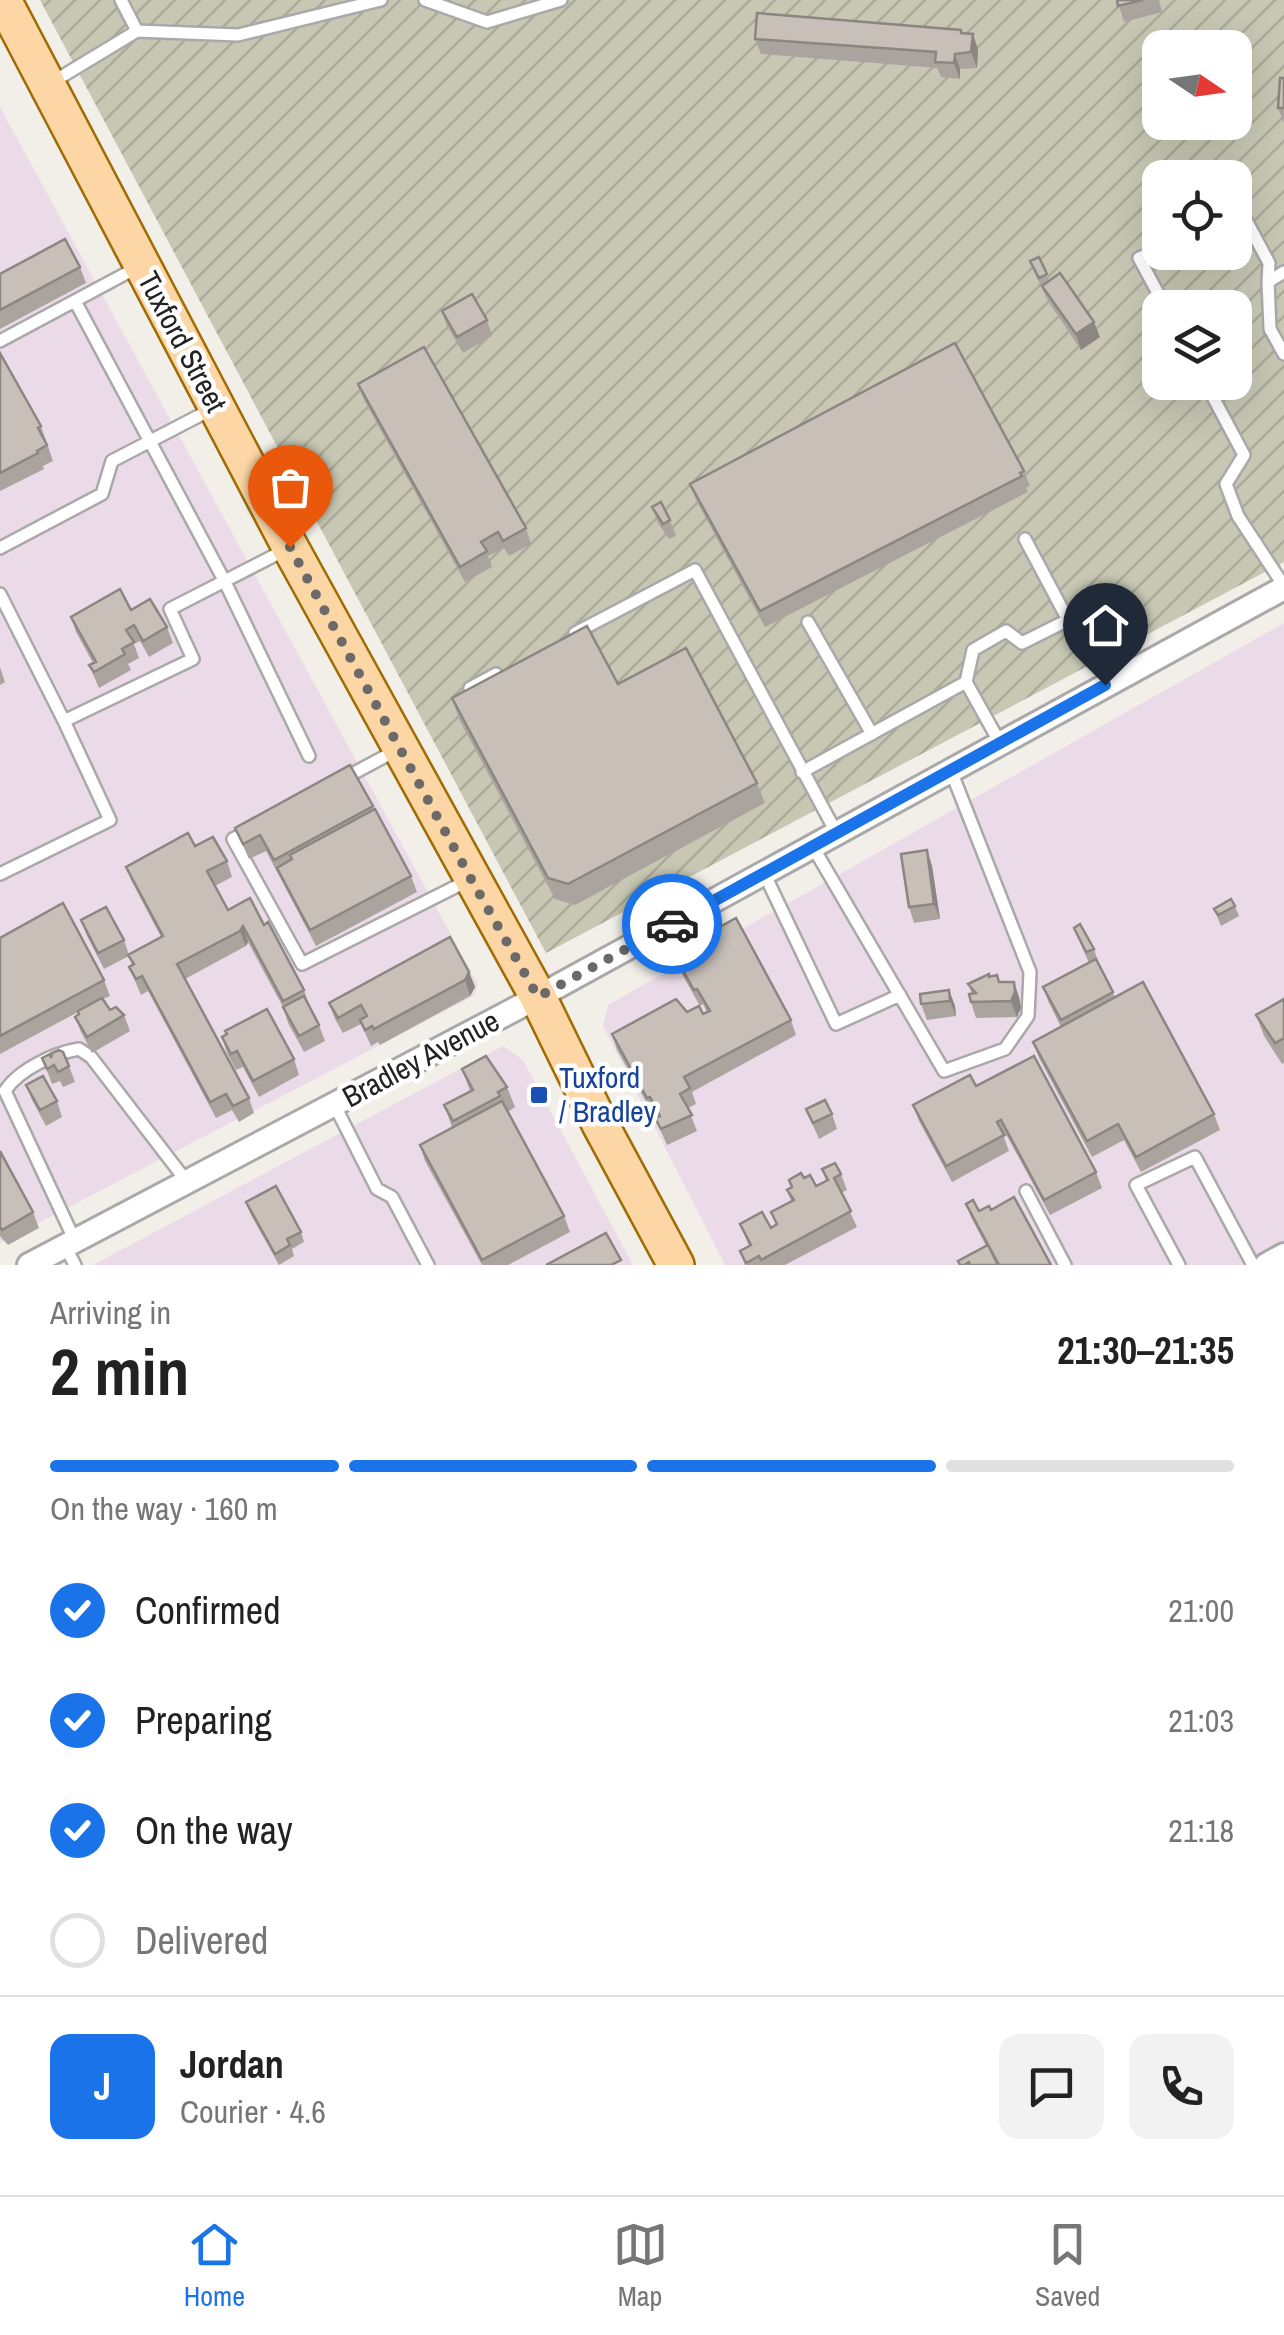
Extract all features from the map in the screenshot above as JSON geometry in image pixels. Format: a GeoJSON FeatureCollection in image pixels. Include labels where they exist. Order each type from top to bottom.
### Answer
{"type":"FeatureCollection","features":[{"type":"Feature","properties":{"kind":"main road","name":"Tuxford Street"},"geometry":{"type":"LineString","coordinates":[[6,18],[48,85],[290,547],[538,997],[600,1124],[676,1265]]}},
{"type":"Feature","properties":{"kind":"street","name":"Bradley Avenue"},"geometry":{"type":"LineString","coordinates":[[29,1265],[72,1251],[187,1182],[538,997],[1284,587]]}},
{"type":"Feature","properties":{"kind":"street"},"geometry":{"type":"LineString","coordinates":[[1266,1265],[1284,1255]]}},
{"type":"Feature","properties":{"kind":"lane"},"geometry":{"type":"LineString","coordinates":[[120,0],[137,31]]}},
{"type":"Feature","properties":{"kind":"lane"},"geometry":{"type":"LineString","coordinates":[[48,85],[137,31],[238,35],[380,0]]}},
{"type":"Feature","properties":{"kind":"lane"},"geometry":{"type":"LineString","coordinates":[[425,0],[487,22],[561,0]]}},
{"type":"Feature","properties":{"kind":"lane"},"geometry":{"type":"LineString","coordinates":[[1252,231],[1269,263],[1270,329],[1284,354]]}},
{"type":"Feature","properties":{"kind":"lane"},"geometry":{"type":"LineString","coordinates":[[0,341],[142,266]]}},
{"type":"Feature","properties":{"kind":"lane"},"geometry":{"type":"LineString","coordinates":[[1268,282],[1284,272]]}},
{"type":"Feature","properties":{"kind":"lane"},"geometry":{"type":"LineString","coordinates":[[81,298],[309,756]]}},
{"type":"Feature","properties":{"kind":"lane"},"geometry":{"type":"LineString","coordinates":[[1215,400],[1244,455],[1226,484],[1238,516],[1284,587]]}},
{"type":"Feature","properties":{"kind":"lane"},"geometry":{"type":"LineString","coordinates":[[0,548],[102,494],[112,462],[216,407]]}},
{"type":"Feature","properties":{"kind":"lane"},"geometry":{"type":"LineString","coordinates":[[1000,743],[966,682],[972,650],[1006,630],[1022,643],[1068,620],[1025,539]]}},
{"type":"Feature","properties":{"kind":"lane"},"geometry":{"type":"LineString","coordinates":[[64,720],[193,659],[170,609],[290,547]]}},
{"type":"Feature","properties":{"kind":"lane"},"geometry":{"type":"LineString","coordinates":[[556,643],[696,570],[837,834]]}},
{"type":"Feature","properties":{"kind":"lane"},"geometry":{"type":"LineString","coordinates":[[0,594],[110,820],[0,874]]}},
{"type":"Feature","properties":{"kind":"lane"},"geometry":{"type":"LineString","coordinates":[[808,622],[872,734]]}},
{"type":"Feature","properties":{"kind":"lane"},"geometry":{"type":"LineString","coordinates":[[470,688],[504,670]]}},
{"type":"Feature","properties":{"kind":"lane"},"geometry":{"type":"LineString","coordinates":[[802,772],[966,682]]}},
{"type":"Feature","properties":{"kind":"lane"},"geometry":{"type":"LineString","coordinates":[[333,784],[400,748]]}},
{"type":"Feature","properties":{"kind":"lane"},"geometry":{"type":"LineString","coordinates":[[814,847],[944,1072],[1005,1049],[1028,1016],[1030,972],[950,770]]}},
{"type":"Feature","properties":{"kind":"lane"},"geometry":{"type":"LineString","coordinates":[[266,821],[233,840],[302,964],[471,879]]}},
{"type":"Feature","properties":{"kind":"lane"},"geometry":{"type":"LineString","coordinates":[[764,873],[836,1024],[900,996]]}},
{"type":"Feature","properties":{"kind":"lane"},"geometry":{"type":"LineString","coordinates":[[72,1251],[6,1091],[11,1082],[60,1052],[79,1049],[92,1057],[187,1182]]}},
{"type":"Feature","properties":{"kind":"lane"},"geometry":{"type":"LineString","coordinates":[[334,1104],[377,1189],[392,1197],[428,1265]]}},
{"type":"Feature","properties":{"kind":"lane"},"geometry":{"type":"LineString","coordinates":[[1179,1265],[1136,1185],[1195,1157],[1253,1265]]}},
{"type":"Feature","properties":{"kind":"lane"},"geometry":{"type":"LineString","coordinates":[[1026,1191],[1065,1265]]}},
{"type":"Feature","properties":{"kind":"shaded area"},"geometry":{"type":"Polygon","coordinates":[[[40,0],[1284,0],[1284,562],[546,953],[40,0]]]}},
{"type":"Feature","properties":{"kind":"shaded area"},"geometry":{"type":"Polygon","coordinates":[[[0,107],[478,984],[474,996],[0,1243],[0,107]]]}},
{"type":"Feature","properties":{"kind":"shaded area"},"geometry":{"type":"Polygon","coordinates":[[[1284,623],[1284,1249],[1251,1265],[725,1265],[603,1026],[608,1005],[1284,623]]]}},
{"type":"Feature","properties":{"kind":"shaded area"},"geometry":{"type":"Polygon","coordinates":[[[503,1046],[523,1060],[633,1265],[93,1265],[503,1046]]]}},
{"type":"Feature","properties":{"kind":"building"},"geometry":{"type":"Polygon","coordinates":[[[1117,0],[1143,0],[1118,6],[1117,0]]]}},
{"type":"Feature","properties":{"kind":"building"},"geometry":{"type":"Polygon","coordinates":[[[757,13],[961,30],[973,34],[971,52],[955,54],[954,63],[935,62],[936,52],[755,39],[757,13]]]}},
{"type":"Feature","properties":{"kind":"building"},"geometry":{"type":"Polygon","coordinates":[[[1280,78],[1284,78],[1284,108],[1278,108],[1280,78]]]}},
{"type":"Feature","properties":{"kind":"building"},"geometry":{"type":"Polygon","coordinates":[[[65,239],[80,267],[0,310],[0,274],[65,239]]]}},
{"type":"Feature","properties":{"kind":"building"},"geometry":{"type":"Polygon","coordinates":[[[1039,257],[1047,274],[1039,278],[1030,261],[1039,257]]]}},
{"type":"Feature","properties":{"kind":"building"},"geometry":{"type":"Polygon","coordinates":[[[1060,273],[1094,322],[1076,334],[1042,286],[1060,273]]]}},
{"type":"Feature","properties":{"kind":"building"},"geometry":{"type":"Polygon","coordinates":[[[472,294],[487,320],[457,337],[442,311],[472,294]]]}},
{"type":"Feature","properties":{"kind":"building"},"geometry":{"type":"Polygon","coordinates":[[[955,343],[1024,471],[1022,476],[760,611],[690,484],[955,343]]]}},
{"type":"Feature","properties":{"kind":"building"},"geometry":{"type":"Polygon","coordinates":[[[424,347],[526,528],[503,541],[498,532],[481,542],[487,551],[460,567],[358,384],[424,347]]]}},
{"type":"Feature","properties":{"kind":"building"},"geometry":{"type":"Polygon","coordinates":[[[0,353],[41,426],[38,428],[47,445],[0,473],[0,353]]]}},
{"type":"Feature","properties":{"kind":"building"},"geometry":{"type":"Polygon","coordinates":[[[661,502],[670,520],[663,524],[652,507],[661,502]]]}},
{"type":"Feature","properties":{"kind":"building"},"geometry":{"type":"Polygon","coordinates":[[[120,589],[131,610],[150,599],[167,627],[143,641],[134,625],[126,630],[134,642],[122,649],[125,654],[94,672],[89,665],[96,662],[71,617],[120,589]]]}},
{"type":"Feature","properties":{"kind":"building"},"geometry":{"type":"Polygon","coordinates":[[[587,626],[618,684],[686,648],[757,783],[568,884],[548,878],[452,698],[587,626]]]}},
{"type":"Feature","properties":{"kind":"building"},"geometry":{"type":"Polygon","coordinates":[[[350,765],[373,806],[274,860],[260,835],[243,844],[235,828],[350,765]]]}},
{"type":"Feature","properties":{"kind":"building"},"geometry":{"type":"Polygon","coordinates":[[[375,809],[411,876],[310,930],[277,868],[292,859],[290,855],[375,809]]]}},
{"type":"Feature","properties":{"kind":"building"},"geometry":{"type":"Polygon","coordinates":[[[188,833],[195,846],[213,837],[227,861],[207,871],[228,910],[250,898],[264,925],[268,922],[304,990],[283,1001],[243,926],[177,964],[249,1098],[233,1106],[226,1094],[210,1102],[142,976],[136,979],[129,967],[134,964],[128,955],[163,936],[126,867],[188,833]]]}},
{"type":"Feature","properties":{"kind":"building"},"geometry":{"type":"Polygon","coordinates":[[[927,850],[934,904],[909,907],[901,854],[927,850]]]}},
{"type":"Feature","properties":{"kind":"building"},"geometry":{"type":"Polygon","coordinates":[[[1231,899],[1235,906],[1218,915],[1214,909],[1231,899]]]}},
{"type":"Feature","properties":{"kind":"building"},"geometry":{"type":"Polygon","coordinates":[[[63,903],[104,980],[0,1036],[0,938],[63,903]]]}},
{"type":"Feature","properties":{"kind":"building"},"geometry":{"type":"Polygon","coordinates":[[[106,907],[124,940],[98,953],[81,920],[106,907]]]}},
{"type":"Feature","properties":{"kind":"building"},"geometry":{"type":"Polygon","coordinates":[[[736,918],[791,1020],[684,1077],[690,1088],[680,1094],[692,1115],[661,1129],[655,1118],[660,1116],[612,1034],[676,999],[687,1012],[699,1006],[703,1014],[710,1011],[673,953],[736,918]]]}},
{"type":"Feature","properties":{"kind":"building"},"geometry":{"type":"Polygon","coordinates":[[[1080,924],[1094,949],[1086,952],[1074,928],[1080,924]]]}},
{"type":"Feature","properties":{"kind":"building"},"geometry":{"type":"Polygon","coordinates":[[[450,937],[469,972],[465,980],[374,1029],[372,1026],[365,1030],[360,1020],[367,1016],[361,1005],[338,1018],[329,1003],[450,937]]]}},
{"type":"Feature","properties":{"kind":"building"},"geometry":{"type":"Polygon","coordinates":[[[1096,959],[1113,992],[1061,1020],[1043,987],[1096,959]]]}},
{"type":"Feature","properties":{"kind":"building"},"geometry":{"type":"Polygon","coordinates":[[[989,974],[997,975],[999,982],[1014,982],[1011,1001],[971,1002],[969,994],[976,993],[968,984],[989,974]]]}},
{"type":"Feature","properties":{"kind":"building"},"geometry":{"type":"Polygon","coordinates":[[[1143,982],[1214,1114],[1136,1157],[1118,1124],[1087,1141],[1033,1042],[1143,982]]]}},
{"type":"Feature","properties":{"kind":"building"},"geometry":{"type":"Polygon","coordinates":[[[949,990],[950,1001],[921,1004],[920,994],[949,990]]]}},
{"type":"Feature","properties":{"kind":"building"},"geometry":{"type":"Polygon","coordinates":[[[304,996],[319,1025],[299,1036],[283,1007],[304,996]]]}},
{"type":"Feature","properties":{"kind":"building"},"geometry":{"type":"Polygon","coordinates":[[[102,998],[110,1010],[116,1007],[124,1015],[87,1037],[75,1017],[78,1011],[102,998]]]}},
{"type":"Feature","properties":{"kind":"building"},"geometry":{"type":"Polygon","coordinates":[[[1284,999],[1284,1038],[1275,1043],[1256,1015],[1284,999]]]}},
{"type":"Feature","properties":{"kind":"building"},"geometry":{"type":"Polygon","coordinates":[[[267,1009],[294,1059],[253,1081],[237,1051],[231,1054],[222,1037],[227,1034],[225,1031],[267,1009]]]}},
{"type":"Feature","properties":{"kind":"building"},"geometry":{"type":"Polygon","coordinates":[[[59,1050],[69,1066],[58,1072],[54,1065],[47,1069],[42,1058],[50,1054],[51,1058],[59,1050]]]}},
{"type":"Feature","properties":{"kind":"building"},"geometry":{"type":"Polygon","coordinates":[[[486,1056],[507,1087],[498,1092],[500,1096],[453,1121],[444,1105],[473,1090],[462,1069],[486,1056]]]}},
{"type":"Feature","properties":{"kind":"building"},"geometry":{"type":"Polygon","coordinates":[[[1034,1056],[1096,1172],[1044,1200],[1001,1120],[997,1122],[1004,1135],[946,1166],[913,1105],[970,1075],[976,1086],[1034,1056]]]}},
{"type":"Feature","properties":{"kind":"building"},"geometry":{"type":"Polygon","coordinates":[[[43,1076],[57,1101],[40,1110],[26,1085],[43,1076]]]}},
{"type":"Feature","properties":{"kind":"building"},"geometry":{"type":"Polygon","coordinates":[[[825,1100],[832,1114],[813,1123],[806,1109],[825,1100]]]}},
{"type":"Feature","properties":{"kind":"building"},"geometry":{"type":"Polygon","coordinates":[[[502,1101],[564,1216],[482,1260],[420,1145],[502,1101]]]}},
{"type":"Feature","properties":{"kind":"building"},"geometry":{"type":"Polygon","coordinates":[[[0,1151],[33,1212],[2,1230],[0,1227],[0,1151]]]}},
{"type":"Feature","properties":{"kind":"building"},"geometry":{"type":"Polygon","coordinates":[[[835,1163],[841,1174],[834,1178],[851,1211],[761,1260],[759,1256],[746,1263],[740,1251],[751,1245],[740,1224],[762,1212],[771,1228],[777,1224],[771,1212],[794,1200],[787,1190],[792,1187],[789,1180],[801,1173],[804,1178],[810,1175],[816,1186],[828,1180],[822,1169],[835,1163]]]}},
{"type":"Feature","properties":{"kind":"building"},"geometry":{"type":"Polygon","coordinates":[[[276,1186],[301,1232],[287,1239],[290,1245],[275,1254],[246,1202],[276,1186]]]}},
{"type":"Feature","properties":{"kind":"building"},"geometry":{"type":"Polygon","coordinates":[[[1014,1197],[1051,1265],[999,1265],[966,1204],[973,1200],[979,1211],[989,1206],[991,1210],[1014,1197]]]}},
{"type":"Feature","properties":{"kind":"building"},"geometry":{"type":"Polygon","coordinates":[[[606,1233],[621,1260],[611,1265],[546,1265],[606,1233]]]}},
{"type":"Feature","properties":{"kind":"building"},"geometry":{"type":"Polygon","coordinates":[[[988,1245],[998,1265],[960,1265],[958,1261],[988,1245]]]}},
{"type":"Feature","properties":{"kind":"way so far"},"geometry":{"type":"LineString","coordinates":[[290,547],[538,997],[672,924]]}},
{"type":"Feature","properties":{"kind":"place","name":"Tuxford / Bradley"},"geometry":{"type":"Point","coordinates":[539,1095]}},
{"type":"Feature","properties":{"kind":"route"},"geometry":{"type":"LineString","coordinates":[[672,924],[1105,685]]}}]}
